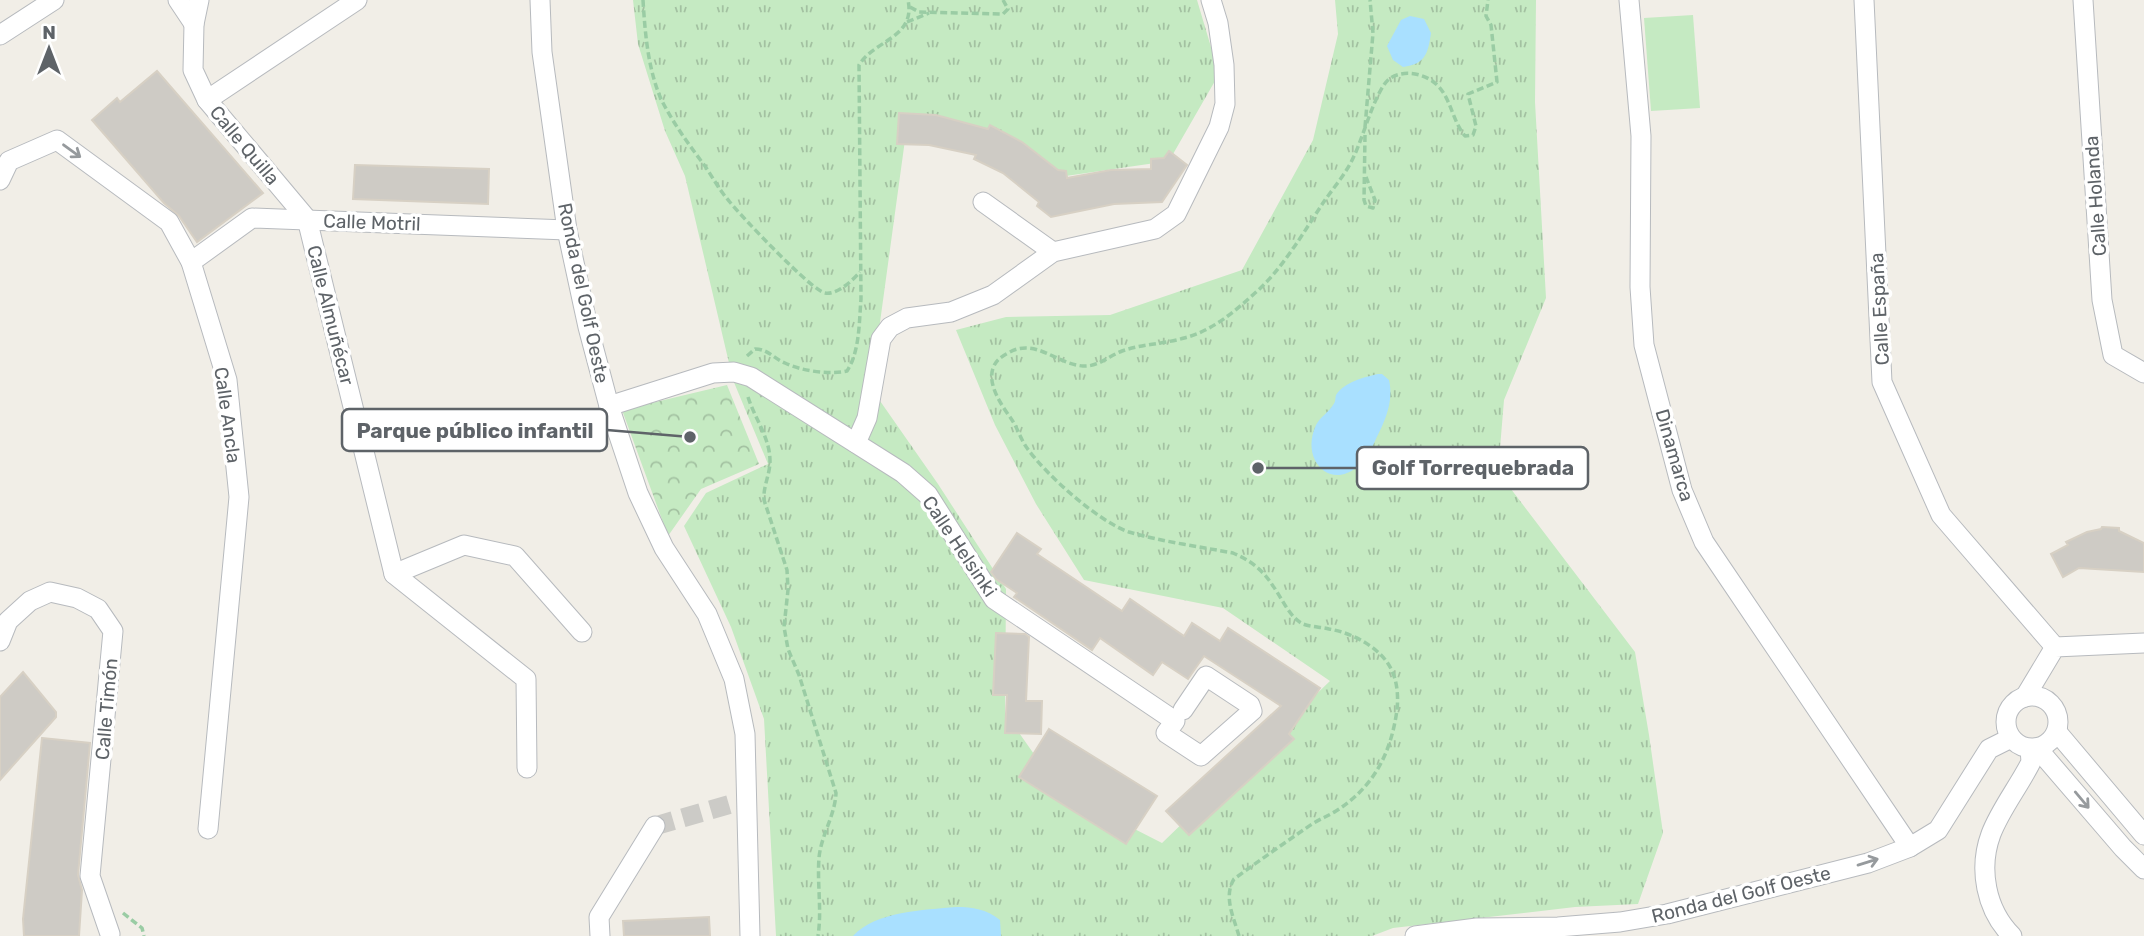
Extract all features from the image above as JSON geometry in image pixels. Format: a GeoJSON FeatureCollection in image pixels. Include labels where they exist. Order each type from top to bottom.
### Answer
{"type":"FeatureCollection","features":[{"type":"Feature","properties":{"kind":"street"},"geometry":{"type":"LineString","coordinates":[[0,35],[54,0]]}},
{"type":"Feature","properties":{"kind":"street"},"geometry":{"type":"LineString","coordinates":[[178,0],[194,24]]}},
{"type":"Feature","properties":{"kind":"street","name":"Calle Quilla"},"geometry":{"type":"LineString","coordinates":[[198,0],[194,24],[193,71],[207,100],[307,219]]}},
{"type":"Feature","properties":{"kind":"street"},"geometry":{"type":"LineString","coordinates":[[207,100],[358,0]]}},
{"type":"Feature","properties":{"kind":"street","name":"Ronda del Golf Oeste"},"geometry":{"type":"LineString","coordinates":[[540,0],[542,52],[567,230],[609,406],[638,493],[664,548],[707,614],[734,680],[745,734],[750,936]]}},
{"type":"Feature","properties":{"kind":"street"},"geometry":{"type":"LineString","coordinates":[[856,443],[867,418],[881,338],[890,327],[907,318],[951,312],[993,296],[1053,253],[1155,229],[1176,214],[1219,127],[1225,104],[1224,65],[1218,23],[1211,0]]}},
{"type":"Feature","properties":{"kind":"street","name":"Dinamarca"},"geometry":{"type":"LineString","coordinates":[[1629,0],[1641,136],[1640,287],[1644,345],[1682,490],[1704,542],[1910,847]]}},
{"type":"Feature","properties":{"kind":"street","name":"Calle España"},"geometry":{"type":"LineString","coordinates":[[1864,0],[1882,382],[1941,515],[2055,647]]}},
{"type":"Feature","properties":{"kind":"street","name":"Calle Holanda"},"geometry":{"type":"LineString","coordinates":[[2083,0],[2102,300],[2113,355],[2144,373]]}},
{"type":"Feature","properties":{"kind":"street","name":"Calle Ancla"},"geometry":{"type":"LineString","coordinates":[[0,180],[9,161],[57,140],[169,222],[191,262],[227,380],[239,498],[208,828]]}},
{"type":"Feature","properties":{"kind":"street"},"geometry":{"type":"LineString","coordinates":[[983,202],[1053,253]]}},
{"type":"Feature","properties":{"kind":"street","name":"Calle Motril"},"geometry":{"type":"LineString","coordinates":[[191,262],[252,218],[567,230]]}},
{"type":"Feature","properties":{"kind":"street","name":"Calle Almuñécar"},"geometry":{"type":"LineString","coordinates":[[307,219],[394,574]]}},
{"type":"Feature","properties":{"kind":"street","name":"Calle Helsinki"},"geometry":{"type":"LineString","coordinates":[[609,406],[713,373],[734,372],[751,377],[903,473],[928,495],[993,599],[1175,721],[1166,733],[1201,756],[1252,711],[1250,705],[1206,676],[1183,710]]}},
{"type":"Feature","properties":{"kind":"street"},"geometry":{"type":"LineString","coordinates":[[527,768],[526,679],[394,574],[464,545],[515,556],[582,632]]}},
{"type":"Feature","properties":{"kind":"street","name":"Calle Timón"},"geometry":{"type":"LineString","coordinates":[[0,641],[8,621],[30,601],[50,592],[76,598],[98,609],[113,631],[90,876],[110,934]]}},
{"type":"Feature","properties":{"kind":"street"},"geometry":{"type":"LineString","coordinates":[[2025,697],[2055,647],[2144,643]]}},
{"type":"Feature","properties":{"kind":"street"},"geometry":{"type":"LineString","coordinates":[[2025,697],[2042,697],[2049,701],[2058,715],[2057,732],[2049,743],[2034,748],[2023,747],[2011,738],[2006,725],[2007,716],[2016,701],[2025,697]]}},
{"type":"Feature","properties":{"kind":"street"},"geometry":{"type":"LineString","coordinates":[[2057,732],[2143,832]]}},
{"type":"Feature","properties":{"kind":"street","name":"Ronda del Golf Oeste"},"geometry":{"type":"LineString","coordinates":[[1415,936],[1477,928],[1558,927],[1620,922],[1868,863],[1910,847],[1938,830],[1989,749],[2011,738]]}},
{"type":"Feature","properties":{"kind":"street"},"geometry":{"type":"LineString","coordinates":[[2034,748],[2144,869]]}},
{"type":"Feature","properties":{"kind":"street"},"geometry":{"type":"LineString","coordinates":[[2012,936],[2002,926],[1987,892],[1986,852],[1992,832],[2031,762],[2034,748]]}},
{"type":"Feature","properties":{"kind":"street"},"geometry":{"type":"LineString","coordinates":[[600,936],[599,917],[655,826]]}},
{"type":"Feature","properties":{"kind":"path"},"geometry":{"type":"LineString","coordinates":[[643,0],[645,32],[660,96],[671,118],[730,202],[799,275],[818,290],[827,294],[834,292],[860,272]]}},
{"type":"Feature","properties":{"kind":"path"},"geometry":{"type":"LineString","coordinates":[[743,368],[748,355],[755,349],[764,349],[782,362],[793,366],[839,373],[847,371],[855,354],[861,299],[859,65],[864,56],[890,40],[905,23],[908,19],[908,0]]}},
{"type":"Feature","properties":{"kind":"path"},"geometry":{"type":"LineString","coordinates":[[909,6],[919,12],[1003,14],[1008,9],[1003,0]]}},
{"type":"Feature","properties":{"kind":"path"},"geometry":{"type":"LineString","coordinates":[[1366,177],[1375,200],[1373,208],[1366,206],[1364,200],[1365,132],[1373,33],[1370,0]]}},
{"type":"Feature","properties":{"kind":"path"},"geometry":{"type":"LineString","coordinates":[[1239,936],[1229,897],[1234,879],[1316,821],[1344,805],[1373,779],[1385,759],[1392,738],[1398,698],[1396,680],[1381,656],[1368,646],[1345,633],[1303,624],[1293,616],[1271,583],[1245,558],[1233,553],[1129,532],[1110,523],[1085,505],[1028,450],[1014,422],[1000,404],[993,385],[992,370],[999,358],[1014,349],[1032,347],[1070,363],[1094,365],[1121,351],[1185,338],[1209,329],[1233,313],[1259,289],[1278,266],[1353,160],[1382,86],[1390,78],[1413,73],[1428,78],[1439,86],[1460,131],[1465,136],[1473,135],[1476,126],[1468,94],[1497,82],[1491,25],[1486,16],[1488,0]]}},
{"type":"Feature","properties":{"kind":"path"},"geometry":{"type":"LineString","coordinates":[[905,23],[937,11]]}},
{"type":"Feature","properties":{"kind":"path"},"geometry":{"type":"LineString","coordinates":[[747,395],[769,446],[770,465],[764,500],[786,570],[788,590],[784,627],[788,649],[799,674],[836,793],[819,858],[818,936]]}},
{"type":"Feature","properties":{"kind":"green space"},"geometry":{"type":"Polygon","coordinates":[[[633,0],[1197,0],[1219,74],[1169,161],[1059,177],[908,118],[871,388],[1006,589],[1005,713],[1060,791],[1162,843],[1330,681],[1223,608],[1084,580],[1036,504],[995,425],[956,330],[1006,317],[1110,315],[1242,270],[1313,140],[1338,34],[1335,0],[1536,0],[1535,102],[1546,298],[1504,400],[1498,472],[1635,652],[1663,833],[1638,904],[1575,907],[1393,928],[1372,936],[776,936],[764,719],[731,627],[684,526],[706,493],[768,464],[733,380],[685,176],[665,131],[638,44],[633,0]]]}},
{"type":"Feature","properties":{"kind":"green space"},"geometry":{"type":"Polygon","coordinates":[[[1693,15],[1700,108],[1651,111],[1644,18],[1693,15]]]}},
{"type":"Feature","properties":{"kind":"green space"},"geometry":{"type":"Polygon","coordinates":[[[727,385],[759,464],[701,489],[668,536],[622,410],[727,385]]]}},
{"type":"Feature","properties":{"kind":"water"},"geometry":{"type":"Polygon","coordinates":[[[1410,16],[1424,19],[1431,33],[1424,57],[1410,66],[1403,67],[1393,60],[1387,46],[1401,20],[1410,16]]]}},
{"type":"Feature","properties":{"kind":"water"},"geometry":{"type":"Polygon","coordinates":[[[1378,374],[1389,380],[1390,396],[1385,419],[1375,441],[1364,460],[1351,471],[1339,475],[1328,473],[1318,466],[1313,454],[1312,441],[1316,425],[1335,403],[1340,390],[1355,381],[1378,374]]]}},
{"type":"Feature","properties":{"kind":"water"},"geometry":{"type":"Polygon","coordinates":[[[956,907],[979,909],[995,916],[1000,920],[1001,936],[853,936],[874,921],[901,913],[956,907]]]}},
{"type":"Feature","properties":{"kind":"building"},"geometry":{"type":"Polygon","coordinates":[[[157,71],[263,193],[197,242],[179,216],[164,203],[92,120],[117,98],[120,102],[157,71]]]}},
{"type":"Feature","properties":{"kind":"building"},"geometry":{"type":"Polygon","coordinates":[[[899,113],[936,115],[988,129],[990,125],[1022,142],[1058,170],[1066,171],[1067,178],[1111,170],[1151,169],[1151,159],[1164,158],[1169,151],[1187,165],[1162,202],[1114,204],[1051,217],[1037,206],[1039,202],[1003,173],[974,159],[976,155],[929,145],[897,144],[899,113]]]}},
{"type":"Feature","properties":{"kind":"building"},"geometry":{"type":"Polygon","coordinates":[[[355,165],[489,169],[488,204],[353,199],[355,165]]]}},
{"type":"Feature","properties":{"kind":"building"},"geometry":{"type":"Polygon","coordinates":[[[2102,527],[2119,528],[2119,531],[2144,543],[2144,572],[2079,568],[2063,577],[2051,554],[2068,545],[2066,542],[2102,527]]]}},
{"type":"Feature","properties":{"kind":"building"},"geometry":{"type":"Polygon","coordinates":[[[1017,533],[1041,549],[1037,554],[1122,611],[1130,599],[1184,636],[1192,623],[1220,641],[1228,628],[1320,688],[1289,734],[1294,739],[1189,835],[1166,811],[1281,706],[1204,656],[1188,679],[1162,662],[1153,675],[1100,638],[1092,650],[1014,597],[1017,593],[996,579],[991,572],[1017,533]]]}},
{"type":"Feature","properties":{"kind":"building"},"geometry":{"type":"Polygon","coordinates":[[[996,633],[1025,634],[1029,637],[1026,701],[1042,701],[1041,734],[1005,733],[1007,695],[993,695],[996,633]]]}},
{"type":"Feature","properties":{"kind":"building"},"geometry":{"type":"Polygon","coordinates":[[[23,672],[56,712],[56,717],[0,780],[0,697],[23,672]]]}},
{"type":"Feature","properties":{"kind":"building"},"geometry":{"type":"Polygon","coordinates":[[[1049,729],[1157,796],[1126,844],[1019,777],[1049,729]]]}},
{"type":"Feature","properties":{"kind":"building"},"geometry":{"type":"Polygon","coordinates":[[[42,738],[90,743],[78,875],[82,890],[79,936],[24,936],[23,919],[42,738]]]}},
{"type":"Feature","properties":{"kind":"building"},"geometry":{"type":"Polygon","coordinates":[[[709,917],[710,936],[624,936],[623,921],[709,917]]]}},
{"type":"Feature","properties":{"kind":"tunnel"},"geometry":{"type":"LineString","coordinates":[[655,826],[748,799]]}},
{"type":"Feature","properties":{"kind":"place","name":"Parque público infantil"},"geometry":{"type":"Point","coordinates":[690,437]}},
{"type":"Feature","properties":{"kind":"place","name":"Golf Torrequebrada"},"geometry":{"type":"Point","coordinates":[1258,468]}}]}
